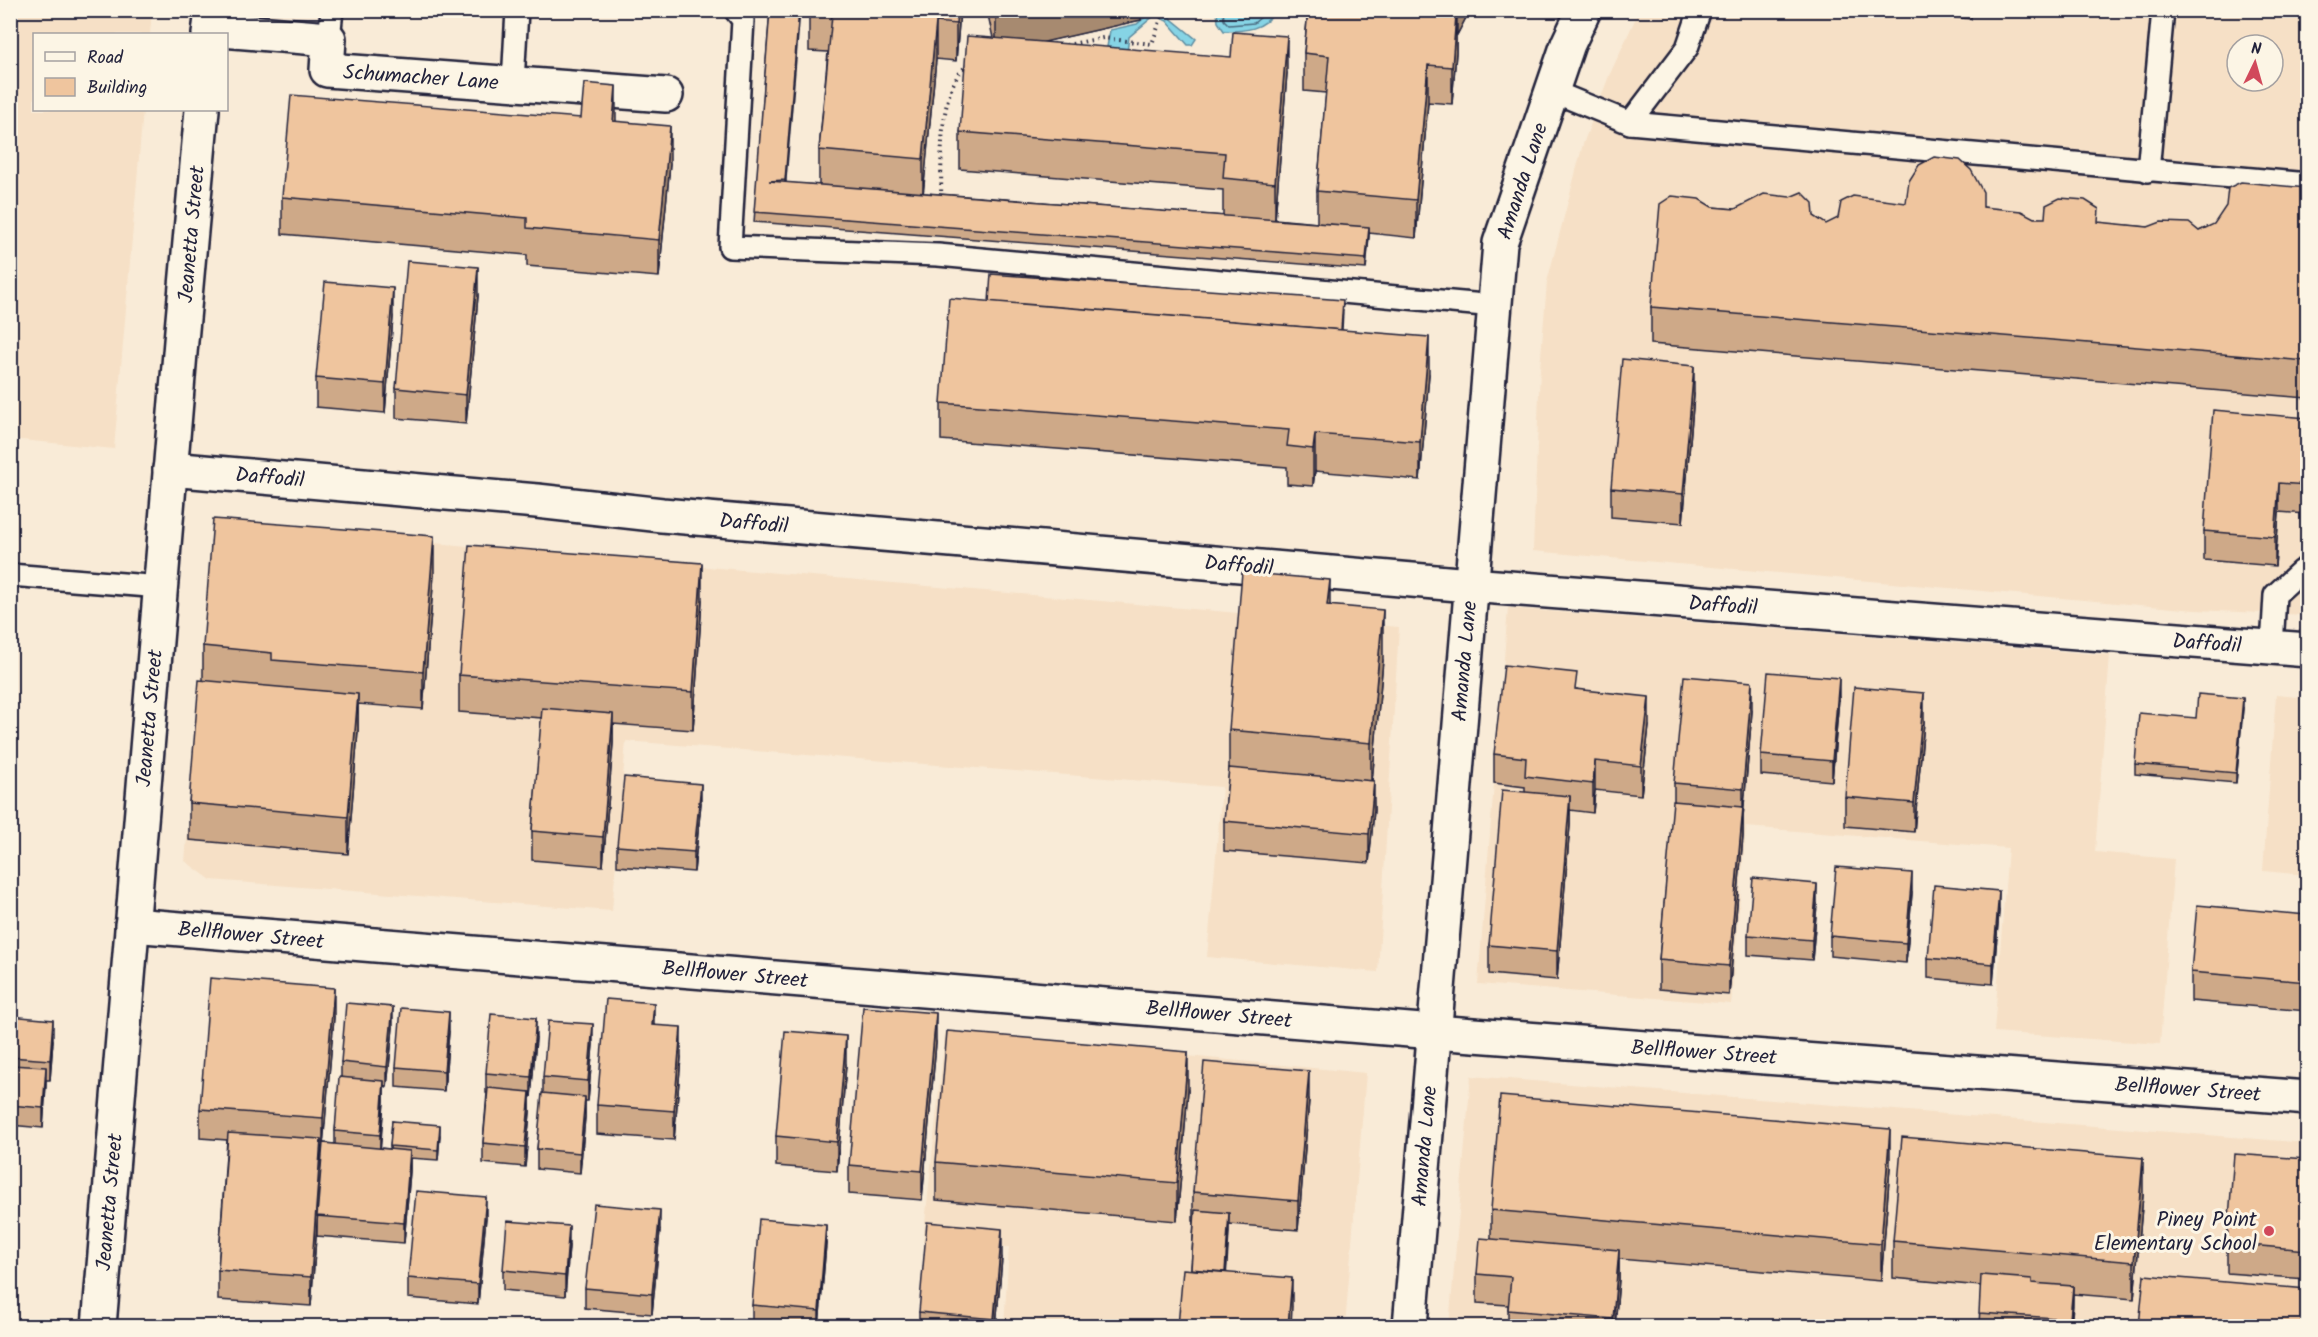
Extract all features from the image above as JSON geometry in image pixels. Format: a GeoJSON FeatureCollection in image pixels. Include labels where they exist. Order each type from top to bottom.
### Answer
{"type":"FeatureCollection","features":[{"type":"Feature","properties":{"kind":"street","name":"Amanda Lane"},"geometry":{"type":"LineString","coordinates":[[1410,1326],[1500,243],[1568,45],[1584,10]]}},
{"type":"Feature","properties":{"kind":"street","name":"Schumacher Lane"},"geometry":{"type":"LineString","coordinates":[[210,25],[330,25],[327,70],[666,95]]}},
{"type":"Feature","properties":{"kind":"street","name":"Jeanetta Street"},"geometry":{"type":"LineString","coordinates":[[99,1326],[202,111]]}},
{"type":"Feature","properties":{"kind":"street","name":"Daffodil"},"geometry":{"type":"LineString","coordinates":[[170,469],[537,501],[662,515],[1470,585],[2307,651]]}},
{"type":"Feature","properties":{"kind":"street","name":"Bellflower Street"},"geometry":{"type":"LineString","coordinates":[[132,925],[1434,1032],[2307,1098]]}},
{"type":"Feature","properties":{"kind":"lane"},"geometry":{"type":"LineString","coordinates":[[513,83],[517,10]]}},
{"type":"Feature","properties":{"kind":"lane"},"geometry":{"type":"LineString","coordinates":[[735,10],[743,21],[729,247],[938,255],[1495,306]]}},
{"type":"Feature","properties":{"kind":"lane"},"geometry":{"type":"LineString","coordinates":[[1630,123],[1687,48],[1700,10]]}},
{"type":"Feature","properties":{"kind":"lane"},"geometry":{"type":"LineString","coordinates":[[2148,171],[2163,10]]}},
{"type":"Feature","properties":{"kind":"lane"},"geometry":{"type":"LineString","coordinates":[[1552,91],[1630,123],[2307,184]]}},
{"type":"Feature","properties":{"kind":"lane"},"geometry":{"type":"LineString","coordinates":[[2272,647],[2275,594],[2301,571],[2307,572]]}},
{"type":"Feature","properties":{"kind":"lane"},"geometry":{"type":"LineString","coordinates":[[10,574],[160,587]]}},
{"type":"Feature","properties":{"kind":"path"},"geometry":{"type":"LineString","coordinates":[[1060,46],[1103,38],[1152,44],[1164,10]]}},
{"type":"Feature","properties":{"kind":"path"},"geometry":{"type":"LineString","coordinates":[[940,204],[944,121],[950,90],[960,71],[973,62]]}},
{"type":"Feature","properties":{"kind":"shaded area"},"geometry":{"type":"Polygon","coordinates":[[[10,11],[152,11],[150,33],[33,33],[33,111],[143,111],[114,449],[11,439],[10,11]]]}},
{"type":"Feature","properties":{"kind":"shaded area"},"geometry":{"type":"Polygon","coordinates":[[[1639,11],[2307,11],[2307,615],[2195,610],[1533,551],[1540,368],[1547,282],[1583,144],[1609,76],[1639,11]]]}},
{"type":"Feature","properties":{"kind":"shaded area"},"geometry":{"type":"Polygon","coordinates":[[[214,524],[1399,627],[1378,972],[1207,957],[1222,787],[626,741],[612,911],[211,880],[185,861],[214,524]]]}},
{"type":"Feature","properties":{"kind":"shaded area"},"geometry":{"type":"Polygon","coordinates":[[[1508,608],[2110,655],[2095,852],[2174,859],[2160,1044],[1994,1032],[2008,848],[1746,827],[1731,1004],[1478,984],[1508,608]]]}},
{"type":"Feature","properties":{"kind":"shaded area"},"geometry":{"type":"Polygon","coordinates":[[[2276,695],[2307,698],[2307,875],[2263,871],[2276,695]]]}},
{"type":"Feature","properties":{"kind":"shaded area"},"geometry":{"type":"Polygon","coordinates":[[[945,1033],[1366,1073],[1345,1326],[1004,1326],[1009,1247],[923,1242],[945,1033]]]}},
{"type":"Feature","properties":{"kind":"shaded area"},"geometry":{"type":"Polygon","coordinates":[[[1471,1076],[2307,1143],[2307,1326],[1449,1326],[1471,1076]]]}},
{"type":"Feature","properties":{"kind":"water"},"geometry":{"type":"Polygon","coordinates":[[[1217,10],[1276,11],[1260,26],[1240,31],[1224,31],[1218,22],[1217,10]]]}},
{"type":"Feature","properties":{"kind":"water"},"geometry":{"type":"Polygon","coordinates":[[[1152,11],[1163,12],[1196,39],[1192,45],[1188,45],[1167,21],[1155,15],[1129,37],[1127,52],[1107,47],[1110,30],[1137,24],[1152,11]]]}},
{"type":"Feature","properties":{"kind":"building"},"geometry":{"type":"Polygon","coordinates":[[[770,10],[799,10],[785,180],[769,181],[1369,227],[1366,259],[754,212],[770,10]]]}},
{"type":"Feature","properties":{"kind":"building"},"geometry":{"type":"Polygon","coordinates":[[[809,10],[957,10],[956,24],[936,22],[923,159],[819,150],[832,15],[809,13],[809,10]]]}},
{"type":"Feature","properties":{"kind":"building"},"geometry":{"type":"Polygon","coordinates":[[[995,10],[1017,10],[996,15],[995,10]]]}},
{"type":"Feature","properties":{"kind":"building"},"geometry":{"type":"Polygon","coordinates":[[[1308,10],[1409,10],[1456,15],[1452,67],[1428,65],[1416,200],[1317,191],[1329,56],[1304,53],[1308,10]]]}},
{"type":"Feature","properties":{"kind":"building"},"geometry":{"type":"Polygon","coordinates":[[[1233,32],[1287,36],[1275,183],[1223,178],[1225,153],[960,132],[967,36],[1231,57],[1233,32]]]}},
{"type":"Feature","properties":{"kind":"building"},"geometry":{"type":"Polygon","coordinates":[[[584,83],[616,86],[613,121],[670,126],[659,240],[527,228],[527,218],[282,197],[291,95],[581,118],[584,83]]]}},
{"type":"Feature","properties":{"kind":"building"},"geometry":{"type":"Polygon","coordinates":[[[1934,157],[1960,160],[1971,170],[1983,192],[1983,207],[2021,211],[2034,218],[2045,218],[2046,205],[2060,198],[2085,200],[2099,209],[2098,222],[2148,227],[2161,222],[2189,223],[2199,231],[2214,224],[2226,206],[2228,188],[2241,182],[2307,188],[2307,361],[1651,307],[1660,204],[1672,196],[1699,199],[1712,207],[1735,209],[1764,194],[1790,197],[1802,192],[1813,203],[1814,216],[1826,224],[1838,218],[1841,202],[1853,196],[1906,203],[1909,181],[1919,165],[1934,157]]]}},
{"type":"Feature","properties":{"kind":"building"},"geometry":{"type":"Polygon","coordinates":[[[407,261],[478,267],[466,395],[396,388],[407,261]]]}},
{"type":"Feature","properties":{"kind":"building"},"geometry":{"type":"Polygon","coordinates":[[[991,274],[1343,300],[1341,330],[989,302],[991,274]]]}},
{"type":"Feature","properties":{"kind":"building"},"geometry":{"type":"Polygon","coordinates":[[[325,282],[393,288],[385,384],[316,378],[325,282]]]}},
{"type":"Feature","properties":{"kind":"building"},"geometry":{"type":"Polygon","coordinates":[[[949,298],[1429,337],[1420,442],[1315,434],[1313,449],[1287,446],[1289,430],[941,403],[949,298]]]}},
{"type":"Feature","properties":{"kind":"building"},"geometry":{"type":"Polygon","coordinates":[[[1622,359],[1694,366],[1683,494],[1611,488],[1622,359]]]}},
{"type":"Feature","properties":{"kind":"building"},"geometry":{"type":"Polygon","coordinates":[[[2213,410],[2307,418],[2307,485],[2279,483],[2275,537],[2204,531],[2213,410]]]}},
{"type":"Feature","properties":{"kind":"building"},"geometry":{"type":"Polygon","coordinates":[[[213,519],[434,536],[423,672],[272,660],[272,653],[203,646],[213,519]]]}},
{"type":"Feature","properties":{"kind":"building"},"geometry":{"type":"Polygon","coordinates":[[[469,545],[702,563],[693,692],[459,675],[469,545]]]}},
{"type":"Feature","properties":{"kind":"building"},"geometry":{"type":"Polygon","coordinates":[[[1242,572],[1330,580],[1327,605],[1383,610],[1371,743],[1229,730],[1242,572]]]}},
{"type":"Feature","properties":{"kind":"building"},"geometry":{"type":"Polygon","coordinates":[[[1504,665],[1577,673],[1575,689],[1649,697],[1641,766],[1595,761],[1593,784],[1525,776],[1526,758],[1494,754],[1504,665]]]}},
{"type":"Feature","properties":{"kind":"building"},"geometry":{"type":"Polygon","coordinates":[[[1768,672],[1839,678],[1832,761],[1761,755],[1768,672]]]}},
{"type":"Feature","properties":{"kind":"building"},"geometry":{"type":"Polygon","coordinates":[[[1684,676],[1752,682],[1743,789],[1674,783],[1684,676]]]}},
{"type":"Feature","properties":{"kind":"building"},"geometry":{"type":"Polygon","coordinates":[[[199,680],[358,694],[348,817],[189,803],[199,680]]]}},
{"type":"Feature","properties":{"kind":"building"},"geometry":{"type":"Polygon","coordinates":[[[1854,687],[1924,693],[1914,803],[1845,797],[1854,687]]]}},
{"type":"Feature","properties":{"kind":"building"},"geometry":{"type":"Polygon","coordinates":[[[2198,694],[2243,698],[2236,773],[2135,764],[2139,713],[2196,718],[2198,694]]]}},
{"type":"Feature","properties":{"kind":"building"},"geometry":{"type":"Polygon","coordinates":[[[542,708],[613,714],[603,837],[532,831],[542,708]]]}},
{"type":"Feature","properties":{"kind":"building"},"geometry":{"type":"Polygon","coordinates":[[[1229,768],[1374,781],[1369,834],[1224,821],[1229,768]]]}},
{"type":"Feature","properties":{"kind":"building"},"geometry":{"type":"Polygon","coordinates":[[[624,777],[701,784],[694,852],[617,846],[624,777]]]}},
{"type":"Feature","properties":{"kind":"building"},"geometry":{"type":"Polygon","coordinates":[[[1502,790],[1570,796],[1557,951],[1489,945],[1502,790]]]}},
{"type":"Feature","properties":{"kind":"building"},"geometry":{"type":"Polygon","coordinates":[[[1673,801],[1743,807],[1729,966],[1659,960],[1673,801]]]}},
{"type":"Feature","properties":{"kind":"building"},"geometry":{"type":"Polygon","coordinates":[[[1836,867],[1912,873],[1906,943],[1830,936],[1836,867]]]}},
{"type":"Feature","properties":{"kind":"building"},"geometry":{"type":"Polygon","coordinates":[[[1753,878],[1817,884],[1812,940],[1748,935],[1753,878]]]}},
{"type":"Feature","properties":{"kind":"building"},"geometry":{"type":"Polygon","coordinates":[[[1934,885],[1999,891],[1993,964],[1928,958],[1934,885]]]}},
{"type":"Feature","properties":{"kind":"building"},"geometry":{"type":"Polygon","coordinates":[[[2197,905],[2307,915],[2307,982],[2191,972],[2197,905]]]}},
{"type":"Feature","properties":{"kind":"building"},"geometry":{"type":"Polygon","coordinates":[[[210,978],[334,988],[323,1118],[200,1109],[210,978]]]}},
{"type":"Feature","properties":{"kind":"building"},"geometry":{"type":"Polygon","coordinates":[[[606,999],[654,1003],[652,1025],[681,1027],[674,1111],[597,1105],[606,999]]]}},
{"type":"Feature","properties":{"kind":"building"},"geometry":{"type":"Polygon","coordinates":[[[346,1003],[393,1007],[387,1067],[341,1062],[346,1003]]]}},
{"type":"Feature","properties":{"kind":"building"},"geometry":{"type":"Polygon","coordinates":[[[863,1007],[936,1013],[922,1171],[849,1165],[863,1007]]]}},
{"type":"Feature","properties":{"kind":"building"},"geometry":{"type":"Polygon","coordinates":[[[401,1008],[449,1012],[444,1071],[396,1067],[401,1008]]]}},
{"type":"Feature","properties":{"kind":"building"},"geometry":{"type":"Polygon","coordinates":[[[491,1014],[536,1018],[531,1077],[486,1073],[491,1014]]]}},
{"type":"Feature","properties":{"kind":"building"},"geometry":{"type":"Polygon","coordinates":[[[10,1016],[53,1020],[50,1060],[10,1057],[10,1016]]]}},
{"type":"Feature","properties":{"kind":"building"},"geometry":{"type":"Polygon","coordinates":[[[548,1021],[593,1024],[588,1081],[543,1077],[548,1021]]]}},
{"type":"Feature","properties":{"kind":"building"},"geometry":{"type":"Polygon","coordinates":[[[785,1031],[846,1036],[837,1142],[776,1136],[785,1031]]]}},
{"type":"Feature","properties":{"kind":"building"},"geometry":{"type":"Polygon","coordinates":[[[947,1031],[1188,1052],[1177,1183],[936,1162],[947,1031]]]}},
{"type":"Feature","properties":{"kind":"building"},"geometry":{"type":"Polygon","coordinates":[[[1204,1062],[1309,1071],[1298,1201],[1193,1192],[1204,1062]]]}},
{"type":"Feature","properties":{"kind":"building"},"geometry":{"type":"Polygon","coordinates":[[[10,1065],[46,1067],[43,1108],[10,1105],[10,1065]]]}},
{"type":"Feature","properties":{"kind":"building"},"geometry":{"type":"Polygon","coordinates":[[[339,1077],[384,1081],[380,1135],[335,1131],[339,1077]]]}},
{"type":"Feature","properties":{"kind":"building"},"geometry":{"type":"Polygon","coordinates":[[[488,1088],[530,1092],[525,1147],[483,1143],[488,1088]]]}},
{"type":"Feature","properties":{"kind":"building"},"geometry":{"type":"Polygon","coordinates":[[[542,1093],[585,1097],[580,1153],[537,1149],[542,1093]]]}},
{"type":"Feature","properties":{"kind":"building"},"geometry":{"type":"Polygon","coordinates":[[[1500,1096],[1890,1129],[1881,1244],[1491,1210],[1500,1096]]]}},
{"type":"Feature","properties":{"kind":"building"},"geometry":{"type":"Polygon","coordinates":[[[392,1121],[440,1125],[438,1150],[390,1146],[392,1121]]]}},
{"type":"Feature","properties":{"kind":"building"},"geometry":{"type":"Polygon","coordinates":[[[228,1133],[321,1139],[311,1277],[218,1270],[228,1133]]]}},
{"type":"Feature","properties":{"kind":"building"},"geometry":{"type":"Polygon","coordinates":[[[1902,1137],[2143,1158],[2134,1262],[1893,1241],[1902,1137]]]}},
{"type":"Feature","properties":{"kind":"building"},"geometry":{"type":"Polygon","coordinates":[[[323,1143],[410,1151],[404,1223],[317,1216],[323,1143]]]}},
{"type":"Feature","properties":{"kind":"building","name":"Piney Point Elementary School"},"geometry":{"type":"Polygon","coordinates":[[[2234,1154],[2307,1159],[2307,1250],[2227,1243],[2234,1154]]]}},
{"type":"Feature","properties":{"kind":"building"},"geometry":{"type":"Polygon","coordinates":[[[416,1191],[486,1197],[478,1284],[408,1278],[416,1191]]]}},
{"type":"Feature","properties":{"kind":"building"},"geometry":{"type":"Polygon","coordinates":[[[594,1204],[660,1210],[652,1294],[585,1288],[594,1204]]]}},
{"type":"Feature","properties":{"kind":"building"},"geometry":{"type":"Polygon","coordinates":[[[1195,1210],[1229,1213],[1225,1272],[1191,1269],[1195,1210]]]}},
{"type":"Feature","properties":{"kind":"building"},"geometry":{"type":"Polygon","coordinates":[[[759,1219],[826,1225],[819,1311],[752,1305],[759,1219]]]}},
{"type":"Feature","properties":{"kind":"building"},"geometry":{"type":"Polygon","coordinates":[[[507,1221],[569,1226],[565,1276],[503,1270],[507,1221]]]}},
{"type":"Feature","properties":{"kind":"building"},"geometry":{"type":"Polygon","coordinates":[[[927,1222],[1002,1229],[994,1319],[919,1312],[927,1222]]]}},
{"type":"Feature","properties":{"kind":"building"},"geometry":{"type":"Polygon","coordinates":[[[1480,1238],[1619,1250],[1613,1319],[1508,1310],[1511,1277],[1477,1274],[1480,1238]]]}},
{"type":"Feature","properties":{"kind":"building"},"geometry":{"type":"Polygon","coordinates":[[[1183,1269],[1292,1278],[1288,1326],[1178,1326],[1183,1269]]]}},
{"type":"Feature","properties":{"kind":"building"},"geometry":{"type":"Polygon","coordinates":[[[1981,1275],[2032,1279],[2032,1283],[2073,1286],[2070,1319],[1979,1313],[1981,1275]]]}},
{"type":"Feature","properties":{"kind":"building"},"geometry":{"type":"Polygon","coordinates":[[[2144,1275],[2307,1289],[2307,1326],[2139,1326],[2144,1275]]]}},
{"type":"Feature","properties":{"kind":"place","name":"Piney Point Elementary School"},"geometry":{"type":"Point","coordinates":[2269,1231]}}]}
